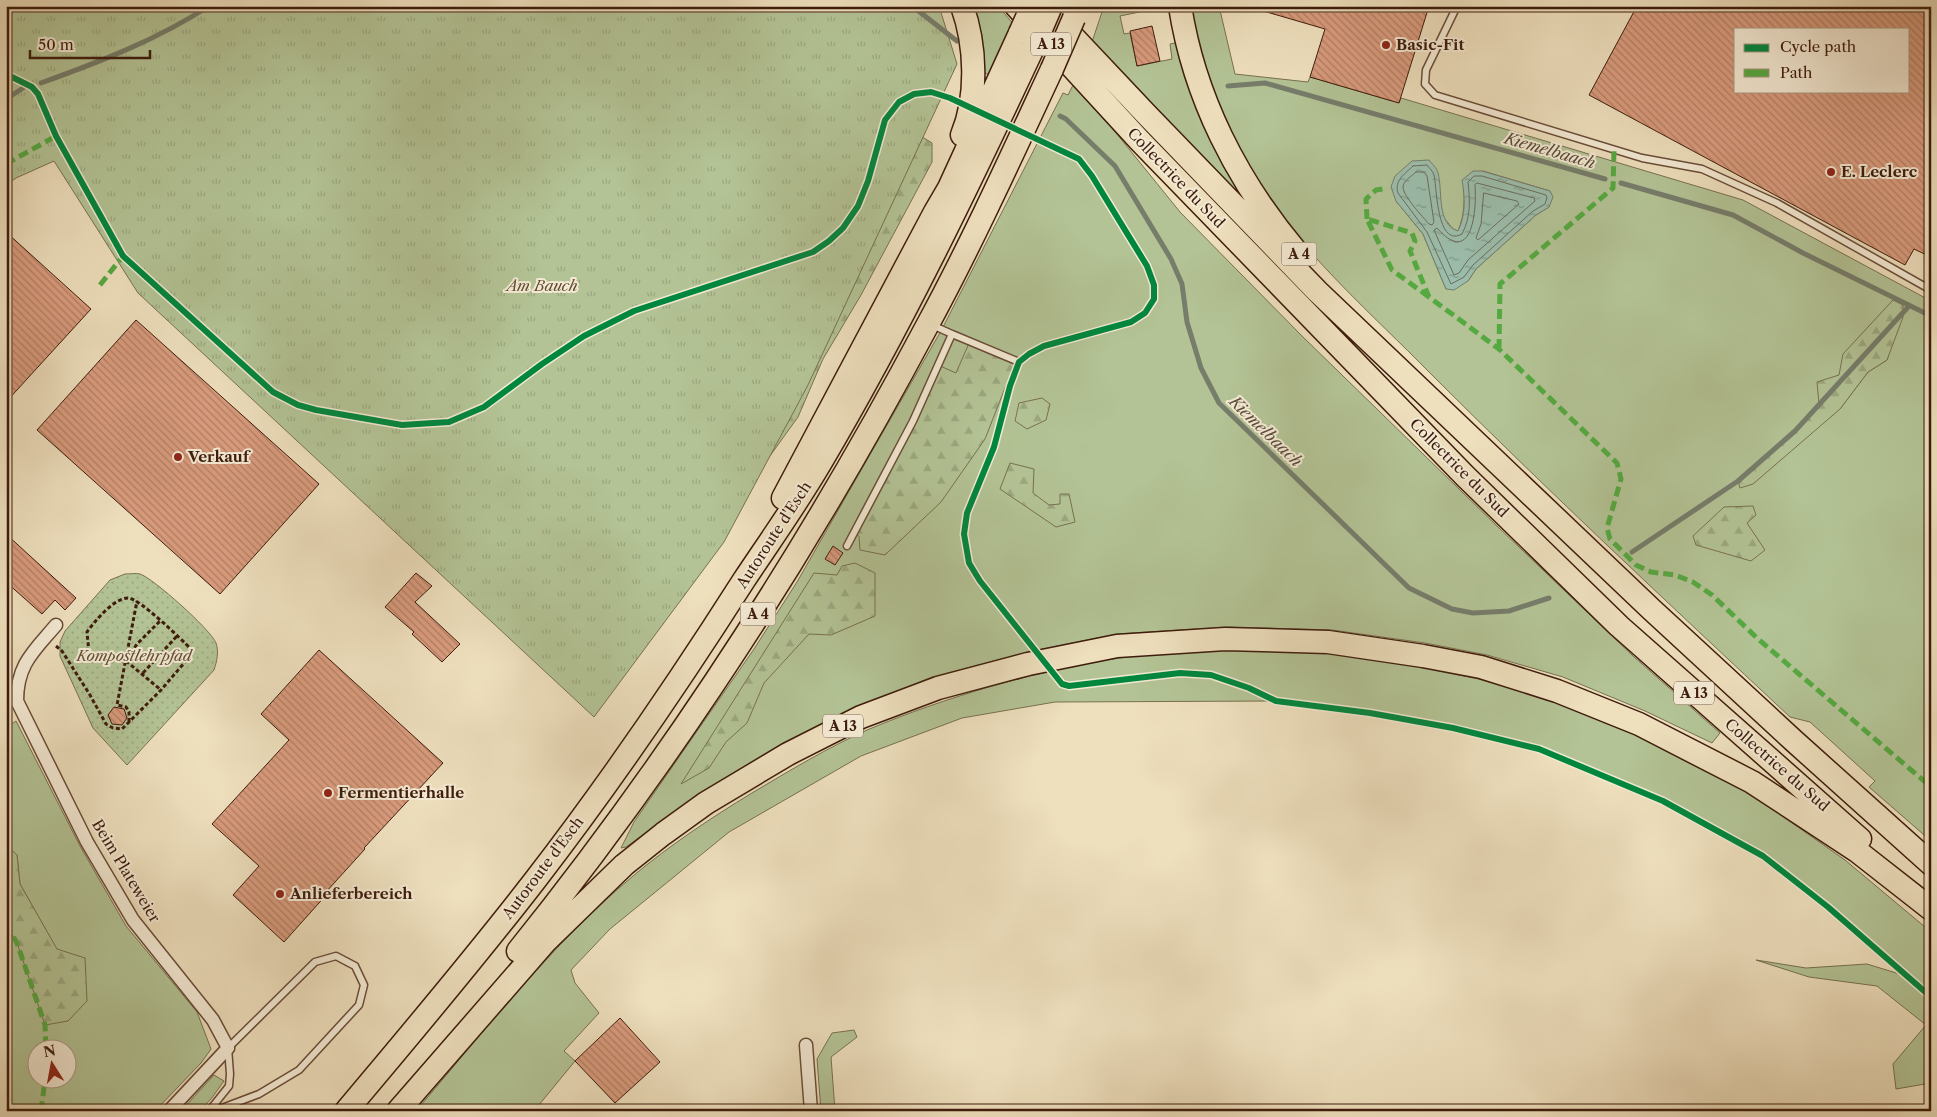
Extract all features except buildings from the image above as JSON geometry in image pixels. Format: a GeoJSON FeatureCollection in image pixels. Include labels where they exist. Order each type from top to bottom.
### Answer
{"type":"FeatureCollection","features":[{"type":"Feature","properties":{"kind":"highway","name":"A 4"},"geometry":{"type":"LineString","coordinates":[[935,212],[940,187],[968,122],[973,87],[972,57],[962,6]]}},
{"type":"Feature","properties":{"kind":"highway","name":"Collectrice du Sud"},"geometry":{"type":"LineString","coordinates":[[1016,6],[1140,142],[1465,476],[1618,626],[1931,901]]}},
{"type":"Feature","properties":{"kind":"highway","name":"A 4"},"geometry":{"type":"LineString","coordinates":[[725,610],[800,464],[1027,41],[1032,6]]}},
{"type":"Feature","properties":{"kind":"highway","name":"A 4"},"geometry":{"type":"LineString","coordinates":[[1044,6],[1317,291],[1490,457]]}},
{"type":"Feature","properties":{"kind":"highway","name":"Autoroute d'Esch"},"geometry":{"type":"LineString","coordinates":[[346,1111],[438,1003],[538,877],[660,708],[819,466],[878,362],[962,200],[1027,41],[1051,6]]}},
{"type":"Feature","properties":{"kind":"highway","name":"A 4"},"geometry":{"type":"LineString","coordinates":[[1180,6],[1195,72],[1217,128],[1235,165],[1255,197],[1287,240],[1324,284],[1490,457]]}},
{"type":"Feature","properties":{"kind":"highway","name":"Autoroute d'Esch"},"geometry":{"type":"LineString","coordinates":[[388,1111],[561,898],[623,816],[683,730],[783,575],[887,400],[929,324],[1020,137],[1077,12]]}},
{"type":"Feature","properties":{"kind":"highway","name":"Collectrice du Sud"},"geometry":{"type":"LineString","coordinates":[[1490,457],[1787,734],[1931,864]]}},
{"type":"Feature","properties":{"kind":"highway","name":"A 13"},"geometry":{"type":"LineString","coordinates":[[398,1111],[410,1100],[546,941],[624,865],[706,803],[788,754],[861,717],[938,688],[1028,664],[1117,646],[1225,639],[1328,642],[1423,656],[1481,667],[1556,691],[1639,724],[1752,782],[1858,851],[1931,909]]}},
{"type":"Feature","properties":{"kind":"street","name":"Beim Plateweier"},"geometry":{"type":"LineString","coordinates":[[56,625],[25,664],[17,684],[17,701],[87,842],[133,920],[213,1020],[228,1048]]}},
{"type":"Feature","properties":{"kind":"street"},"geometry":{"type":"LineString","coordinates":[[806,1045],[811,1111]]}},
{"type":"Feature","properties":{"kind":"street"},"geometry":{"type":"LineString","coordinates":[[169,1111],[228,1048]]}},
{"type":"Feature","properties":{"kind":"lane"},"geometry":{"type":"LineString","coordinates":[[1458,6],[1426,70],[1425,84],[1435,95],[1642,158],[1702,169],[1777,203],[1931,290]]}},
{"type":"Feature","properties":{"kind":"lane"},"geometry":{"type":"LineString","coordinates":[[929,324],[1019,362]]}},
{"type":"Feature","properties":{"kind":"lane"},"geometry":{"type":"LineString","coordinates":[[847,546],[913,420],[952,334]]}},
{"type":"Feature","properties":{"kind":"lane"},"geometry":{"type":"LineString","coordinates":[[209,1111],[229,1086],[228,1048],[315,962],[336,956],[355,966],[364,984],[359,1005],[299,1070],[259,1094],[214,1111]]}},
{"type":"Feature","properties":{"kind":"path"},"geometry":{"type":"LineString","coordinates":[[46,637],[62,651],[106,724],[113,728],[122,728],[161,690],[191,655],[191,649],[137,600],[128,598],[119,601],[97,618],[87,632],[89,653],[101,658],[116,658],[126,661],[143,673],[161,690]]}},
{"type":"Feature","properties":{"kind":"path"},"geometry":{"type":"LineString","coordinates":[[128,723],[129,712],[126,707],[117,705],[137,600]]}},
{"type":"Feature","properties":{"kind":"path"},"geometry":{"type":"LineString","coordinates":[[126,661],[137,644],[160,621]]}},
{"type":"Feature","properties":{"kind":"path"},"geometry":{"type":"LineString","coordinates":[[143,673],[177,636]]}},
{"type":"Feature","properties":{"kind":"green space","name":"Am Bauch"},"geometry":{"type":"Polygon","coordinates":[[[6,6],[939,6],[957,64],[808,385],[724,542],[594,717],[138,293],[54,161],[16,178],[6,185],[6,6]]]}},
{"type":"Feature","properties":{"kind":"green space"},"geometry":{"type":"Polygon","coordinates":[[[968,6],[998,6],[1015,26],[992,76],[980,71],[968,6]]]}},
{"type":"Feature","properties":{"kind":"green space"},"geometry":{"type":"Polygon","coordinates":[[[1104,6],[1148,6],[1149,10],[1120,16],[1124,34],[1130,33],[1137,66],[1172,59],[1170,44],[1180,42],[1251,202],[1246,206],[1091,45],[1104,6]]]}},
{"type":"Feature","properties":{"kind":"green space"},"geometry":{"type":"Polygon","coordinates":[[[1190,6],[1219,6],[1235,74],[1308,82],[1310,77],[1399,103],[1401,98],[1743,200],[1931,301],[1931,841],[1869,787],[1875,781],[1810,722],[1790,717],[1608,546],[1473,416],[1320,263],[1263,190],[1238,147],[1210,86],[1200,55],[1190,6]],[[1483,171],[1463,180],[1464,206],[1458,231],[1453,229],[1444,218],[1396,201],[1423,234],[1446,289],[1468,281],[1476,269],[1536,215],[1549,207],[1550,191],[1483,171]],[[1893,300],[1819,404],[1795,431],[1840,409],[1868,372],[1887,360],[1903,305],[1893,300]]]}},
{"type":"Feature","properties":{"kind":"green space"},"geometry":{"type":"Polygon","coordinates":[[[1073,85],[1112,128],[1180,212],[1302,336],[1633,656],[1720,733],[1712,743],[1645,711],[1563,677],[1487,655],[1425,643],[1332,630],[1229,627],[1117,634],[1028,652],[932,677],[859,707],[781,744],[701,793],[626,847],[621,848],[634,822],[754,649],[797,582],[942,329],[1063,93],[1068,95],[1073,85]]]}},
{"type":"Feature","properties":{"kind":"green space"},"geometry":{"type":"Polygon","coordinates":[[[919,135],[932,143],[932,162],[861,295],[823,359],[798,417],[749,485],[919,135]]]}},
{"type":"Feature","properties":{"kind":"green space"},"geometry":{"type":"Polygon","coordinates":[[[1893,300],[1903,305],[1903,317],[1887,360],[1868,372],[1840,409],[1753,484],[1740,488],[1738,481],[1795,431],[1819,404],[1817,382],[1839,375],[1843,354],[1893,300]]]}},
{"type":"Feature","properties":{"kind":"green space"},"geometry":{"type":"Polygon","coordinates":[[[970,341],[1019,362],[1005,388],[985,439],[941,502],[885,555],[860,550],[859,536],[854,533],[938,365],[956,373],[970,341]]]}},
{"type":"Feature","properties":{"kind":"green space"},"geometry":{"type":"Polygon","coordinates":[[[1042,398],[1050,404],[1046,420],[1027,429],[1015,421],[1019,403],[1042,398]]]}},
{"type":"Feature","properties":{"kind":"green space"},"geometry":{"type":"Polygon","coordinates":[[[1010,463],[1034,469],[1033,493],[1049,505],[1060,504],[1060,494],[1069,494],[1075,522],[1056,527],[1000,489],[1010,463]]]}},
{"type":"Feature","properties":{"kind":"green space"},"geometry":{"type":"Polygon","coordinates":[[[1753,506],[1756,515],[1747,523],[1765,550],[1751,561],[1696,545],[1693,536],[1724,507],[1753,506]]]}},
{"type":"Feature","properties":{"kind":"green space"},"geometry":{"type":"Polygon","coordinates":[[[855,563],[875,573],[875,616],[831,635],[809,634],[764,683],[747,723],[726,742],[709,768],[681,784],[814,573],[837,575],[842,566],[855,563]]]}},
{"type":"Feature","properties":{"kind":"green space","name":"Kompostlehrpfad"},"geometry":{"type":"Polygon","coordinates":[[[125,574],[140,574],[157,585],[204,627],[212,636],[217,646],[217,660],[214,670],[127,765],[93,728],[60,656],[60,642],[65,631],[110,580],[125,574]]]}},
{"type":"Feature","properties":{"kind":"green space"},"geometry":{"type":"Polygon","coordinates":[[[1225,648],[1327,653],[1420,667],[1479,679],[1554,700],[1634,734],[1748,792],[1845,860],[1931,932],[1931,1083],[1896,1089],[1893,1064],[1926,1025],[1877,986],[1809,977],[1756,960],[1806,968],[1867,964],[1906,976],[1828,907],[1763,856],[1663,801],[1539,749],[1453,728],[1370,713],[1276,701],[1055,702],[962,718],[861,756],[729,832],[610,929],[571,970],[575,983],[599,1013],[564,1051],[575,1061],[534,1111],[416,1111],[546,959],[603,903],[633,876],[676,843],[737,802],[794,768],[867,730],[991,686],[1087,663],[1145,655],[1225,648]]]}},
{"type":"Feature","properties":{"kind":"green space"},"geometry":{"type":"Polygon","coordinates":[[[16,721],[80,846],[126,926],[197,1012],[211,1049],[201,1063],[155,1111],[6,1111],[6,924],[17,943],[57,950],[20,884],[17,855],[6,845],[6,728],[16,721]]]}},
{"type":"Feature","properties":{"kind":"green space"},"geometry":{"type":"Polygon","coordinates":[[[6,845],[17,855],[20,884],[57,949],[85,958],[87,1001],[68,1021],[45,1025],[17,943],[6,924],[6,845]]]}},
{"type":"Feature","properties":{"kind":"green space"},"geometry":{"type":"Polygon","coordinates":[[[854,1030],[857,1037],[831,1057],[835,1111],[821,1111],[817,1059],[832,1033],[854,1030]]]}},
{"type":"Feature","properties":{"kind":"green space"},"geometry":{"type":"Polygon","coordinates":[[[214,1075],[224,1081],[207,1104],[190,1111],[181,1111],[214,1075]]]}},
{"type":"Feature","properties":{"kind":"water"},"geometry":{"type":"Polygon","coordinates":[[[1429,160],[1438,173],[1443,214],[1446,222],[1458,231],[1461,225],[1464,206],[1462,180],[1473,171],[1482,171],[1550,191],[1553,197],[1549,207],[1536,215],[1476,269],[1468,281],[1454,290],[1446,289],[1423,234],[1396,201],[1391,187],[1395,176],[1412,161],[1429,160]]]}},
{"type":"Feature","properties":{"kind":"waterway"},"geometry":{"type":"LineString","coordinates":[[41,83],[148,40],[209,6]]}},
{"type":"Feature","properties":{"kind":"waterway","name":"Kiemelbaach"},"geometry":{"type":"LineString","coordinates":[[846,6],[852,6]]}},
{"type":"Feature","properties":{"kind":"waterway","name":"Kiemelbaach"},"geometry":{"type":"LineString","coordinates":[[912,6],[957,41]]}},
{"type":"Feature","properties":{"kind":"waterway","name":"Kiemelbaach"},"geometry":{"type":"LineString","coordinates":[[1228,86],[1265,83],[1605,179]]}},
{"type":"Feature","properties":{"kind":"waterway"},"geometry":{"type":"LineString","coordinates":[[6,99],[23,88]]}},
{"type":"Feature","properties":{"kind":"waterway","name":"Kiemelbaach"},"geometry":{"type":"LineString","coordinates":[[1060,116],[1066,119],[1115,166],[1171,259],[1182,284],[1187,322],[1201,368],[1219,403],[1409,588],[1452,609],[1473,613],[1509,611],[1549,598]]}},
{"type":"Feature","properties":{"kind":"waterway","name":"Kiemelbaach"},"geometry":{"type":"LineString","coordinates":[[1621,183],[1733,215],[1803,253],[1931,316]]}},
{"type":"Feature","properties":{"kind":"waterway","name":"Kiemelbaach"},"geometry":{"type":"LineString","coordinates":[[1632,552],[1738,481],[1795,431],[1909,306]]}},
{"type":"Feature","properties":{"kind":"marked path"},"geometry":{"type":"LineString","coordinates":[[6,164],[56,136]]}},
{"type":"Feature","properties":{"kind":"marked path"},"geometry":{"type":"LineString","coordinates":[[1499,349],[1500,284],[1613,188],[1614,150]]}},
{"type":"Feature","properties":{"kind":"marked path"},"geometry":{"type":"LineString","coordinates":[[1367,219],[1366,199],[1376,190],[1383,189]]}},
{"type":"Feature","properties":{"kind":"marked path"},"geometry":{"type":"LineString","coordinates":[[1429,297],[1392,270],[1367,219],[1412,233],[1415,241],[1410,251],[1429,297],[1499,349],[1617,463],[1621,479],[1607,528],[1610,539],[1636,565],[1651,572],[1675,575],[1693,582],[1712,595],[1757,638],[1931,787]]}},
{"type":"Feature","properties":{"kind":"marked path"},"geometry":{"type":"LineString","coordinates":[[100,285],[123,256]]}},
{"type":"Feature","properties":{"kind":"marked path"},"geometry":{"type":"LineString","coordinates":[[6,924],[17,943],[45,1025],[46,1040]]}},
{"type":"Feature","properties":{"kind":"marked path"},"geometry":{"type":"LineString","coordinates":[[41,1111],[44,1090]]}},
{"type":"Feature","properties":{"kind":"cycle path"},"geometry":{"type":"LineString","coordinates":[[6,74],[32,87],[38,94],[56,136],[123,256],[273,392],[298,405],[316,410],[402,425],[449,422],[484,407],[584,336],[634,311],[813,252],[843,228],[858,206],[868,181],[885,120],[899,102],[914,94],[931,92],[950,98],[1079,159],[1092,176],[1147,266],[1154,285],[1154,299],[1145,313],[1131,322],[1044,346],[1019,362],[1010,386],[994,447],[967,513],[964,534],[969,563],[980,581],[1062,684],[1069,686],[1180,673],[1211,675],[1249,688],[1276,701],[1370,713],[1453,728],[1539,749],[1663,801],[1763,856],[1828,907],[1931,997]]}},
{"type":"Feature","properties":{"kind":"place","name":"Basic-Fit"},"geometry":{"type":"Point","coordinates":[1386,45]}},
{"type":"Feature","properties":{"kind":"place","name":"E. Leclerc"},"geometry":{"type":"Point","coordinates":[1831,172]}},
{"type":"Feature","properties":{"kind":"place","name":"Verkauf"},"geometry":{"type":"Point","coordinates":[178,457]}},
{"type":"Feature","properties":{"kind":"place","name":"Fermentierhalle"},"geometry":{"type":"Point","coordinates":[328,793]}},
{"type":"Feature","properties":{"kind":"place","name":"Anlieferbereich"},"geometry":{"type":"Point","coordinates":[280,894]}}]}
